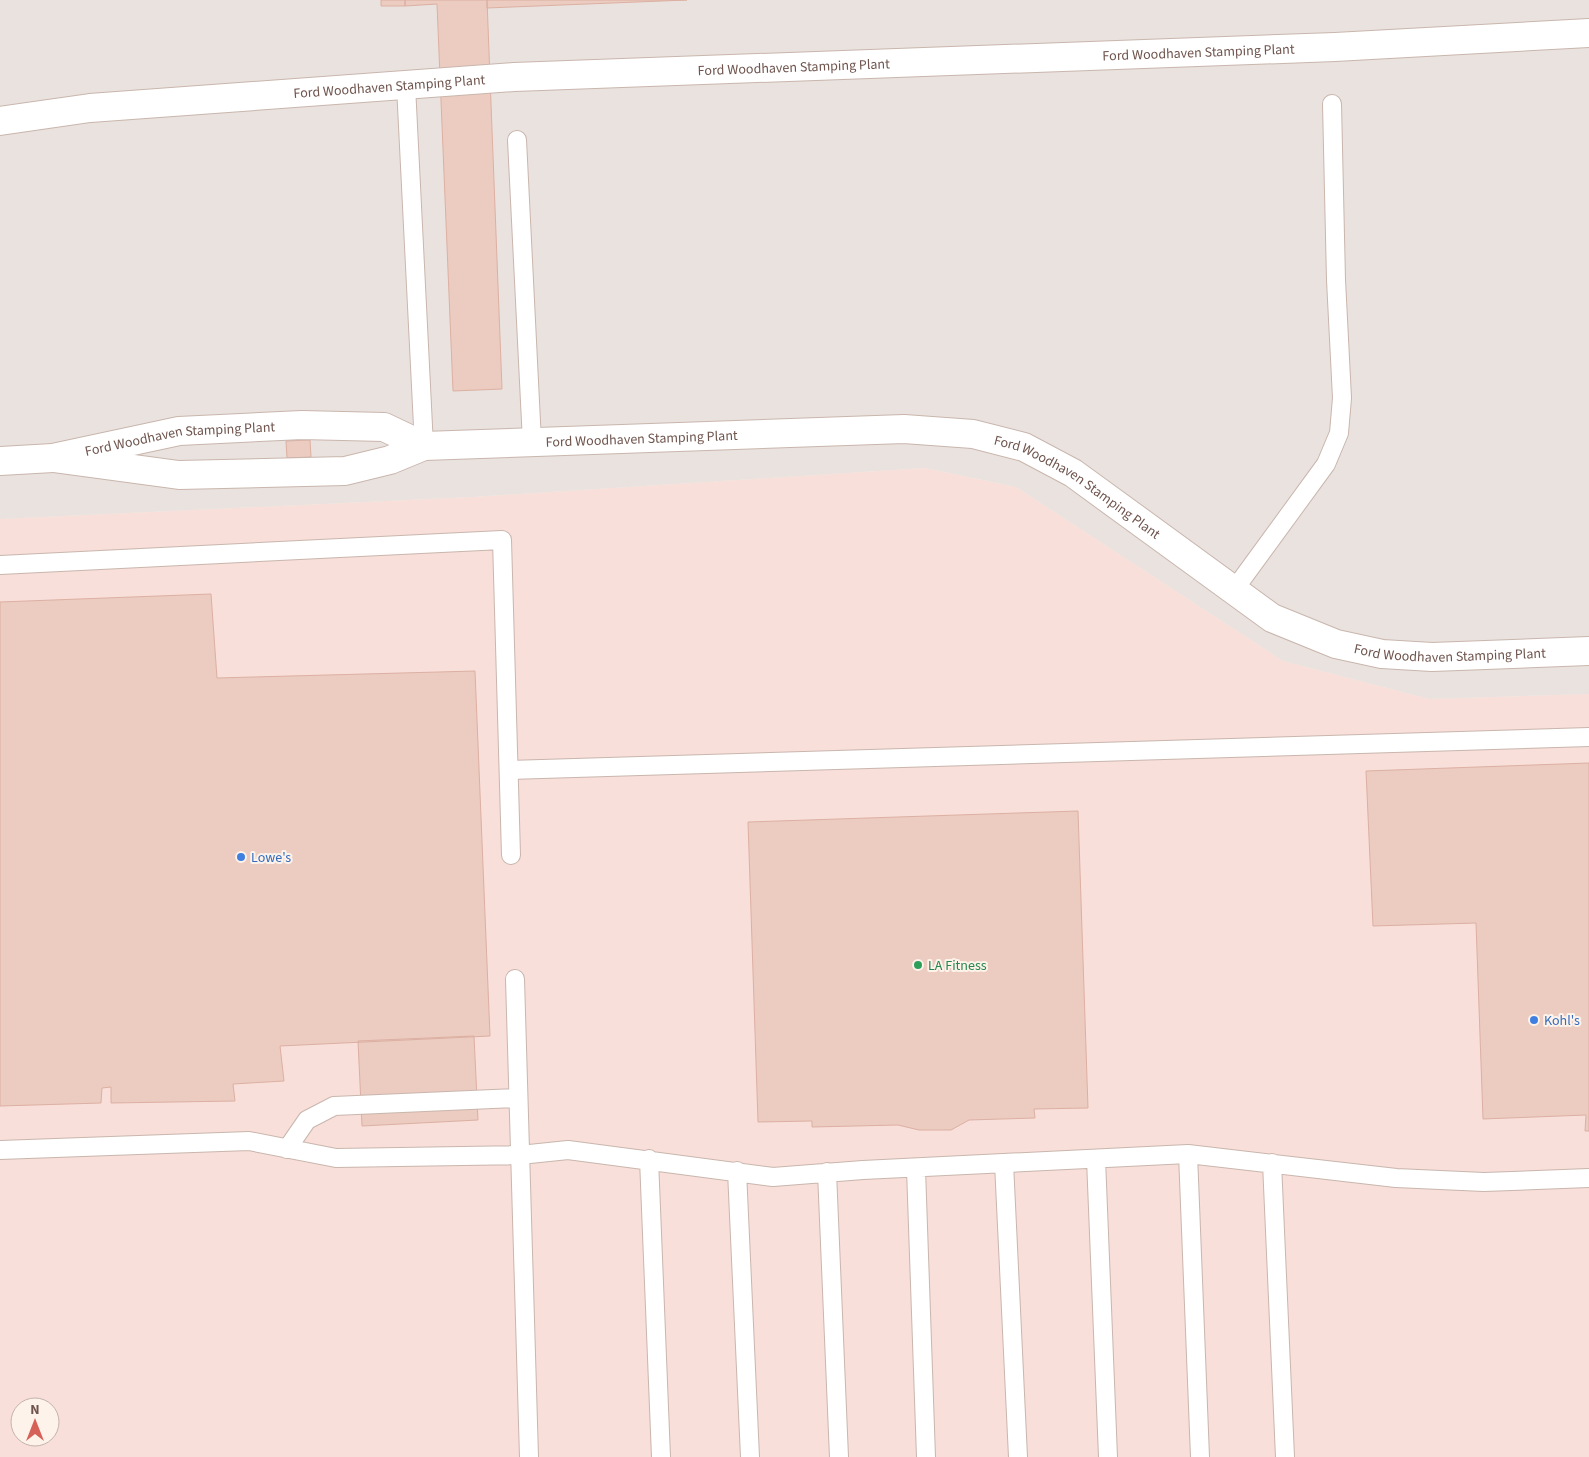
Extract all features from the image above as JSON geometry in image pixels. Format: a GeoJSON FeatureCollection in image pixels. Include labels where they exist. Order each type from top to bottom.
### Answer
{"type":"FeatureCollection","features":[{"type":"Feature","properties":{"kind":"street","name":"Ford Woodhaven Stamping Plant"},"geometry":{"type":"LineString","coordinates":[[0,121],[90,108],[514,77],[1335,47],[1589,33]]}},
{"type":"Feature","properties":{"kind":"street","name":"Ford Woodhaven Stamping Plant"},"geometry":{"type":"LineString","coordinates":[[0,461],[53,458],[180,430],[302,425],[384,427],[424,446]]}},
{"type":"Feature","properties":{"kind":"street","name":"Ford Woodhaven Stamping Plant"},"geometry":{"type":"LineString","coordinates":[[53,458],[179,475],[345,471],[390,460],[424,446],[904,430],[973,434],[1024,447],[1073,473],[1272,618],[1336,644],[1382,654],[1432,657],[1589,651]]}},
{"type":"Feature","properties":{"kind":"lane"},"geometry":{"type":"LineString","coordinates":[[406,86],[424,446]]}},
{"type":"Feature","properties":{"kind":"lane"},"geometry":{"type":"LineString","coordinates":[[1234,590],[1326,464],[1339,433],[1342,398],[1336,280],[1332,104]]}},
{"type":"Feature","properties":{"kind":"lane","name":"Ford Woodhaven Stamping Plant"},"geometry":{"type":"LineString","coordinates":[[517,140],[532,442]]}},
{"type":"Feature","properties":{"kind":"lane"},"geometry":{"type":"LineString","coordinates":[[0,565],[502,540],[511,855]]}},
{"type":"Feature","properties":{"kind":"lane"},"geometry":{"type":"LineString","coordinates":[[509,770],[1589,737]]}},
{"type":"Feature","properties":{"kind":"lane"},"geometry":{"type":"LineString","coordinates":[[515,979],[529,1457]]}},
{"type":"Feature","properties":{"kind":"lane"},"geometry":{"type":"LineString","coordinates":[[287,1149],[308,1120],[334,1106],[518,1098]]}},
{"type":"Feature","properties":{"kind":"lane"},"geometry":{"type":"LineString","coordinates":[[0,1150],[249,1141],[336,1158],[520,1154],[568,1150],[649,1159],[774,1177],[828,1172],[1188,1154],[1396,1178],[1484,1182],[1589,1178]]}},
{"type":"Feature","properties":{"kind":"lane"},"geometry":{"type":"LineString","coordinates":[[1188,1154],[1200,1457]]}},
{"type":"Feature","properties":{"kind":"lane"},"geometry":{"type":"LineString","coordinates":[[649,1159],[661,1457]]}},
{"type":"Feature","properties":{"kind":"lane"},"geometry":{"type":"LineString","coordinates":[[1096,1159],[1108,1457]]}},
{"type":"Feature","properties":{"kind":"lane"},"geometry":{"type":"LineString","coordinates":[[1004,1164],[1018,1457]]}},
{"type":"Feature","properties":{"kind":"lane"},"geometry":{"type":"LineString","coordinates":[[1272,1164],[1285,1457]]}},
{"type":"Feature","properties":{"kind":"lane"},"geometry":{"type":"LineString","coordinates":[[916,1169],[926,1457]]}},
{"type":"Feature","properties":{"kind":"lane"},"geometry":{"type":"LineString","coordinates":[[737,1171],[750,1457]]}},
{"type":"Feature","properties":{"kind":"lane"},"geometry":{"type":"LineString","coordinates":[[828,1172],[839,1457]]}},
{"type":"Feature","properties":{"kind":"shaded area"},"geometry":{"type":"Polygon","coordinates":[[[0,0],[1589,0],[1589,694],[1429,699],[1283,661],[1016,487],[925,468],[472,497],[0,519],[0,0]]]}},
{"type":"Feature","properties":{"kind":"shaded area"},"geometry":{"type":"Polygon","coordinates":[[[925,468],[1016,487],[1283,661],[1429,699],[1589,694],[1589,1457],[0,1457],[0,519],[472,497],[925,468]]]}},
{"type":"Feature","properties":{"kind":"building"},"geometry":{"type":"Polygon","coordinates":[[[381,0],[405,0],[405,6],[381,6],[381,0]]]}},
{"type":"Feature","properties":{"kind":"building"},"geometry":{"type":"Polygon","coordinates":[[[405,0],[487,0],[502,389],[453,391],[437,4],[405,6],[405,0]]]}},
{"type":"Feature","properties":{"kind":"building"},"geometry":{"type":"Polygon","coordinates":[[[487,0],[687,0],[487,8],[487,0]]]}},
{"type":"Feature","properties":{"kind":"building"},"geometry":{"type":"Polygon","coordinates":[[[310,440],[311,457],[287,458],[286,441],[310,440]]]}},
{"type":"Feature","properties":{"kind":"building","name":"Lowe's"},"geometry":{"type":"Polygon","coordinates":[[[211,594],[217,678],[475,671],[490,1036],[280,1046],[284,1081],[233,1084],[235,1101],[111,1103],[111,1087],[102,1088],[101,1103],[0,1106],[0,602],[211,594]]]}},
{"type":"Feature","properties":{"kind":"building","name":"Kohl's"},"geometry":{"type":"Polygon","coordinates":[[[1589,763],[1589,1131],[1585,1131],[1586,1115],[1483,1119],[1476,923],[1373,926],[1366,771],[1589,763]]]}},
{"type":"Feature","properties":{"kind":"building","name":"LA Fitness"},"geometry":{"type":"Polygon","coordinates":[[[1078,811],[1088,1108],[1034,1109],[1035,1118],[969,1120],[951,1130],[919,1130],[898,1125],[812,1127],[812,1121],[758,1122],[748,822],[1078,811]]]}},
{"type":"Feature","properties":{"kind":"building"},"geometry":{"type":"Polygon","coordinates":[[[474,1036],[478,1120],[362,1126],[358,1041],[474,1036]]]}},
{"type":"Feature","properties":{"kind":"place","name":"Lowe's"},"geometry":{"type":"Point","coordinates":[241,857]}},
{"type":"Feature","properties":{"kind":"place","name":"LA Fitness"},"geometry":{"type":"Point","coordinates":[918,965]}},
{"type":"Feature","properties":{"kind":"place","name":"Kohl's"},"geometry":{"type":"Point","coordinates":[1534,1020]}}]}
